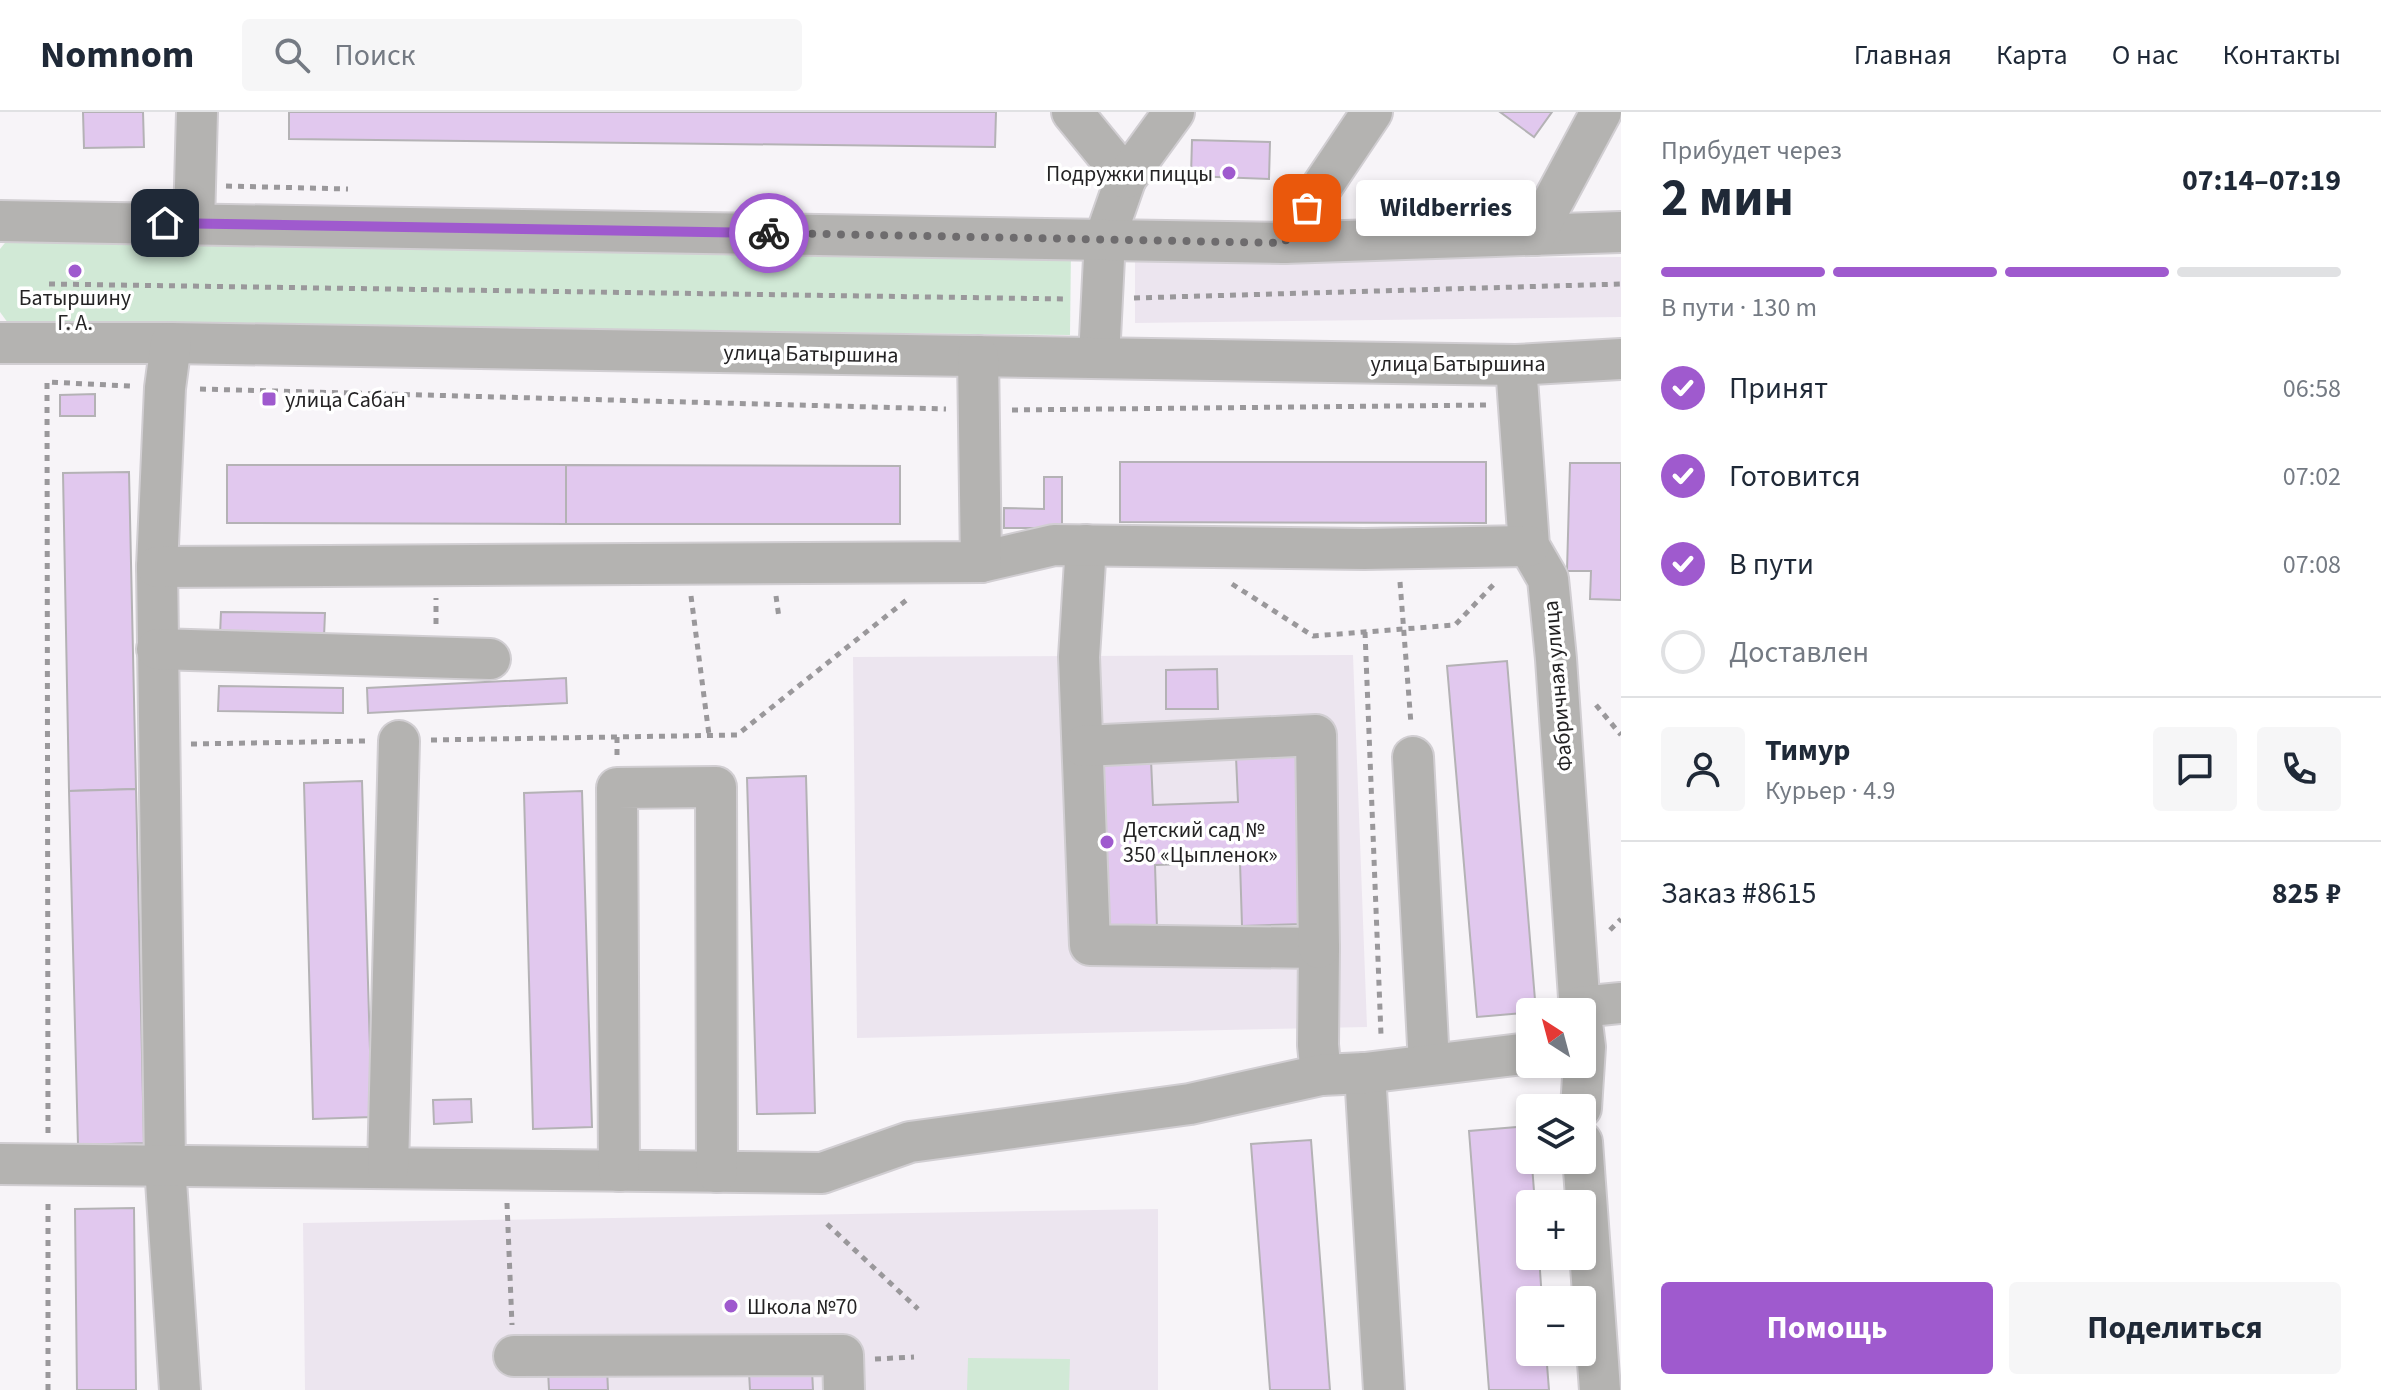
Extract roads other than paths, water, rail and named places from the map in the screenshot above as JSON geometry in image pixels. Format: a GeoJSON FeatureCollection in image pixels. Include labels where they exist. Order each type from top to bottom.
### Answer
{"type":"FeatureCollection","features":[{"type":"Feature","properties":{"kind":"street"},"geometry":{"type":"LineString","coordinates":[[194,223],[197,112]]}},
{"type":"Feature","properties":{"kind":"street"},"geometry":{"type":"LineString","coordinates":[[1072,112],[1126,178]]}},
{"type":"Feature","properties":{"kind":"street"},"geometry":{"type":"LineString","coordinates":[[1099,358],[1105,238],[1126,178],[1174,112]]}},
{"type":"Feature","properties":{"kind":"street"},"geometry":{"type":"LineString","coordinates":[[1284,243],[1372,112]]}},
{"type":"Feature","properties":{"kind":"street"},"geometry":{"type":"LineString","coordinates":[[1535,235],[1601,112]]}},
{"type":"Feature","properties":{"kind":"street"},"geometry":{"type":"LineString","coordinates":[[0,221],[1284,243],[1621,232]]}},
{"type":"Feature","properties":{"kind":"street","name":"улица Батыршина"},"geometry":{"type":"LineString","coordinates":[[0,343],[171,343],[1516,365],[1621,359]]}},
{"type":"Feature","properties":{"kind":"street"},"geometry":{"type":"LineString","coordinates":[[171,343],[165,388],[157,567],[157,649],[165,1166],[180,1390]]}},
{"type":"Feature","properties":{"kind":"street"},"geometry":{"type":"LineString","coordinates":[[967,562],[979,410],[978,356]]}},
{"type":"Feature","properties":{"kind":"street","name":"Фабричная улица"},"geometry":{"type":"LineString","coordinates":[[1516,365],[1529,546],[1548,579],[1580,998]]}},
{"type":"Feature","properties":{"kind":"street"},"geometry":{"type":"LineString","coordinates":[[157,567],[967,562],[1054,545],[1529,546]]}},
{"type":"Feature","properties":{"kind":"street"},"geometry":{"type":"LineString","coordinates":[[1086,545],[1079,657],[1090,945],[1319,948]]}},
{"type":"Feature","properties":{"kind":"street"},"geometry":{"type":"LineString","coordinates":[[157,649],[490,659]]}},
{"type":"Feature","properties":{"kind":"street"},"geometry":{"type":"LineString","coordinates":[[1083,746],[1316,735],[1320,1060]]}},
{"type":"Feature","properties":{"kind":"street"},"geometry":{"type":"LineString","coordinates":[[388,1168],[399,741]]}},
{"type":"Feature","properties":{"kind":"street"},"geometry":{"type":"LineString","coordinates":[[1413,757],[1429,1064]]}},
{"type":"Feature","properties":{"kind":"street"},"geometry":{"type":"LineString","coordinates":[[619,1171],[617,788],[716,787],[717,1172]]}},
{"type":"Feature","properties":{"kind":"street"},"geometry":{"type":"LineString","coordinates":[[1596,1018],[1621,1003]]}},
{"type":"Feature","properties":{"kind":"street"},"geometry":{"type":"LineString","coordinates":[[0,1164],[822,1173],[910,1142],[1190,1104],[1320,1060],[1365,1073],[1516,1055]]}},
{"type":"Feature","properties":{"kind":"street"},"geometry":{"type":"LineString","coordinates":[[1365,1073],[1384,1390]]}},
{"type":"Feature","properties":{"kind":"street"},"geometry":{"type":"LineString","coordinates":[[1584,1174],[1600,1390]]}},
{"type":"Feature","properties":{"kind":"street"},"geometry":{"type":"LineString","coordinates":[[514,1356],[843,1355],[844,1390]]}},
{"type":"Feature","properties":{"kind":"place","name":"Подружки пиццы"},"geometry":{"type":"Point","coordinates":[1229,173]}},
{"type":"Feature","properties":{"kind":"place","name":"Wildberries"},"geometry":{"type":"Point","coordinates":[1307,208]}},
{"type":"Feature","properties":{"kind":"place","name":"Батыршину Г. А."},"geometry":{"type":"Point","coordinates":[75,271]}},
{"type":"Feature","properties":{"kind":"place","name":"улица Сабан"},"geometry":{"type":"Point","coordinates":[269,399]}},
{"type":"Feature","properties":{"kind":"place","name":"Детский сад № 350 «Цыпленок»"},"geometry":{"type":"Point","coordinates":[1107,842]}},
{"type":"Feature","properties":{"kind":"place","name":"Школа №70"},"geometry":{"type":"Point","coordinates":[731,1306]}}]}
